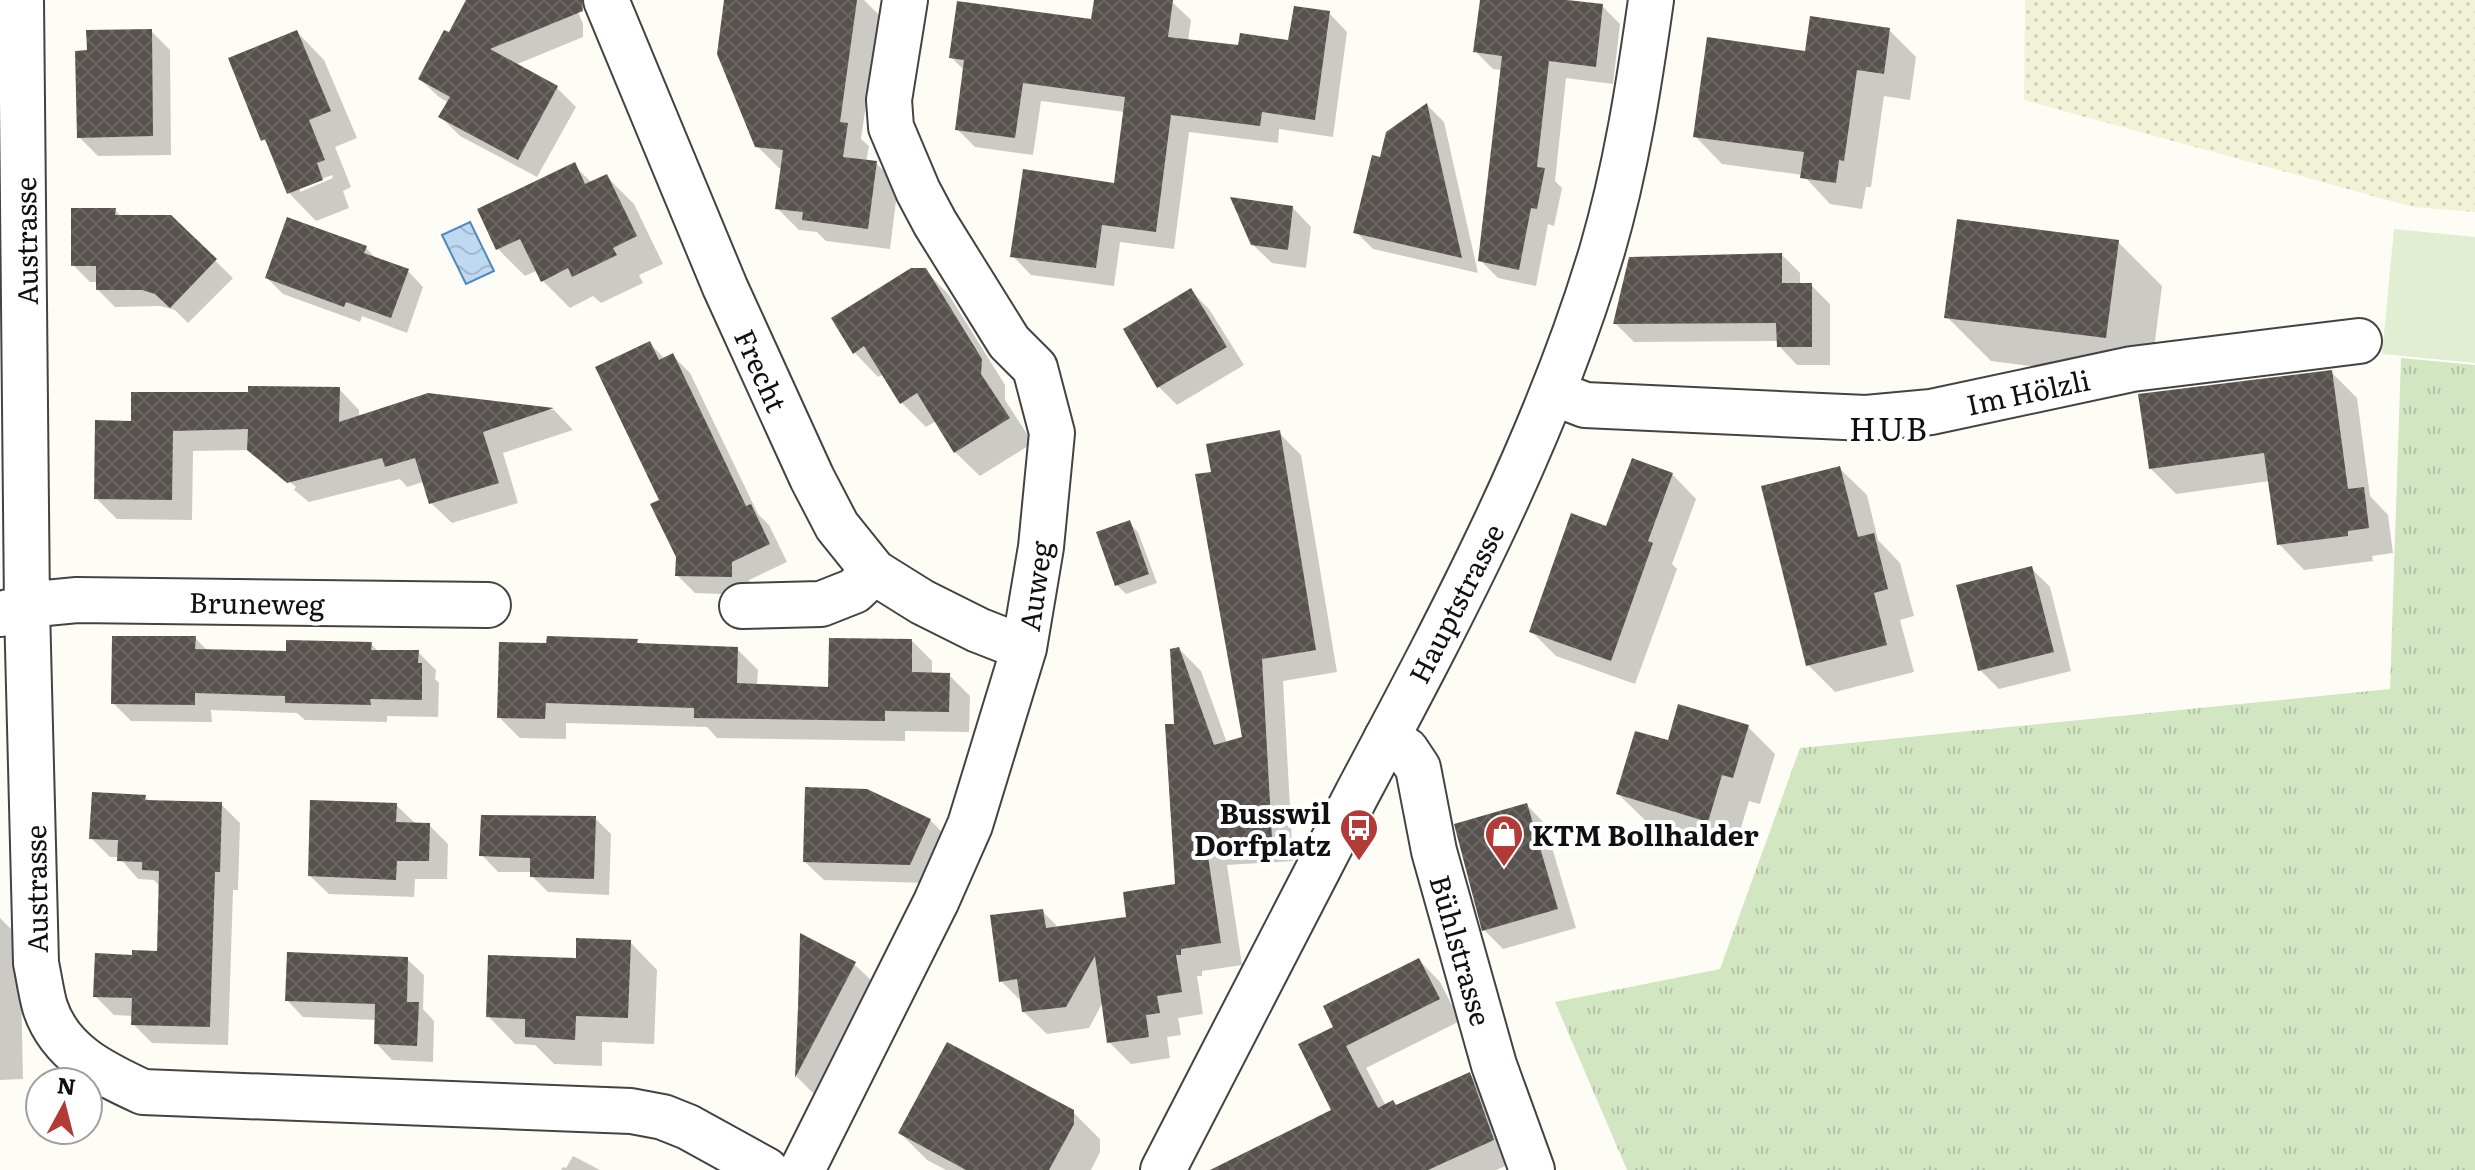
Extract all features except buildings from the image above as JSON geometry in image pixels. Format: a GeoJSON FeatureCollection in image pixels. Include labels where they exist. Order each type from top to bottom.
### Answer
{"type":"FeatureCollection","features":[{"type":"Feature","properties":{"kind":"street","name":"Austrasse"},"geometry":{"type":"LineString","coordinates":[[21,0],[14,611],[36,963],[45,1008],[66,1046],[102,1073],[143,1092],[641,1113],[663,1117],[688,1127],[766,1170]]}},
{"type":"Feature","properties":{"kind":"street","name":"Frecht"},"geometry":{"type":"LineString","coordinates":[[606,0],[725,287],[837,526],[874,572],[922,602],[978,630],[1024,648]]}},
{"type":"Feature","properties":{"kind":"street","name":"Auweg"},"geometry":{"type":"LineString","coordinates":[[802,1170],[936,902],[964,838],[1024,648],[1041,547],[1052,433],[1035,368],[1009,342],[935,223],[891,127],[889,100],[905,0]]}},
{"type":"Feature","properties":{"kind":"street","name":"Hauptstrasse"},"geometry":{"type":"LineString","coordinates":[[1163,1170],[1486,543],[1554,393],[1602,251],[1622,170],[1638,91],[1651,0]]}},
{"type":"Feature","properties":{"kind":"street","name":"Im Hölzli"},"geometry":{"type":"LineString","coordinates":[[1554,393],[1585,405],[1866,418],[1931,412],[2132,369],[2359,341]]}},
{"type":"Feature","properties":{"kind":"street"},"geometry":{"type":"LineString","coordinates":[[742,606],[821,604],[854,591],[874,572]]}},
{"type":"Feature","properties":{"kind":"street","name":"Bruneweg"},"geometry":{"type":"LineString","coordinates":[[14,611],[77,600],[488,605]]}},
{"type":"Feature","properties":{"kind":"street","name":"Bühlstrasse"},"geometry":{"type":"LineString","coordinates":[[1386,739],[1406,750],[1418,768],[1434,851],[1494,1065],[1532,1170]]}},
{"type":"Feature","properties":{"kind":"green space"},"geometry":{"type":"Polygon","coordinates":[[[2025,0],[2475,0],[2475,212],[2413,207],[2024,100],[2025,0]]]}},
{"type":"Feature","properties":{"kind":"green space"},"geometry":{"type":"Polygon","coordinates":[[[2394,229],[2475,237],[2475,363],[2382,354],[2394,229]]]}},
{"type":"Feature","properties":{"kind":"green space"},"geometry":{"type":"Polygon","coordinates":[[[2401,358],[2475,365],[2475,1170],[1627,1170],[1555,1002],[1720,969],[1800,748],[2390,689],[2401,358]]]}},
{"type":"Feature","properties":{"kind":"water"},"geometry":{"type":"Polygon","coordinates":[[[470,222],[494,271],[466,284],[442,235],[470,222]]]}},
{"type":"Feature","properties":{"kind":"place","name":"Busswil Dorfplatz"},"geometry":{"type":"Point","coordinates":[1359,862]}},
{"type":"Feature","properties":{"kind":"place","name":"KTM Bollhalder"},"geometry":{"type":"Point","coordinates":[1504,868]}},
{"type":"Feature","properties":{"kind":"district","name":"HUB"},"geometry":{"type":"Point","coordinates":[1889,427]}}]}
